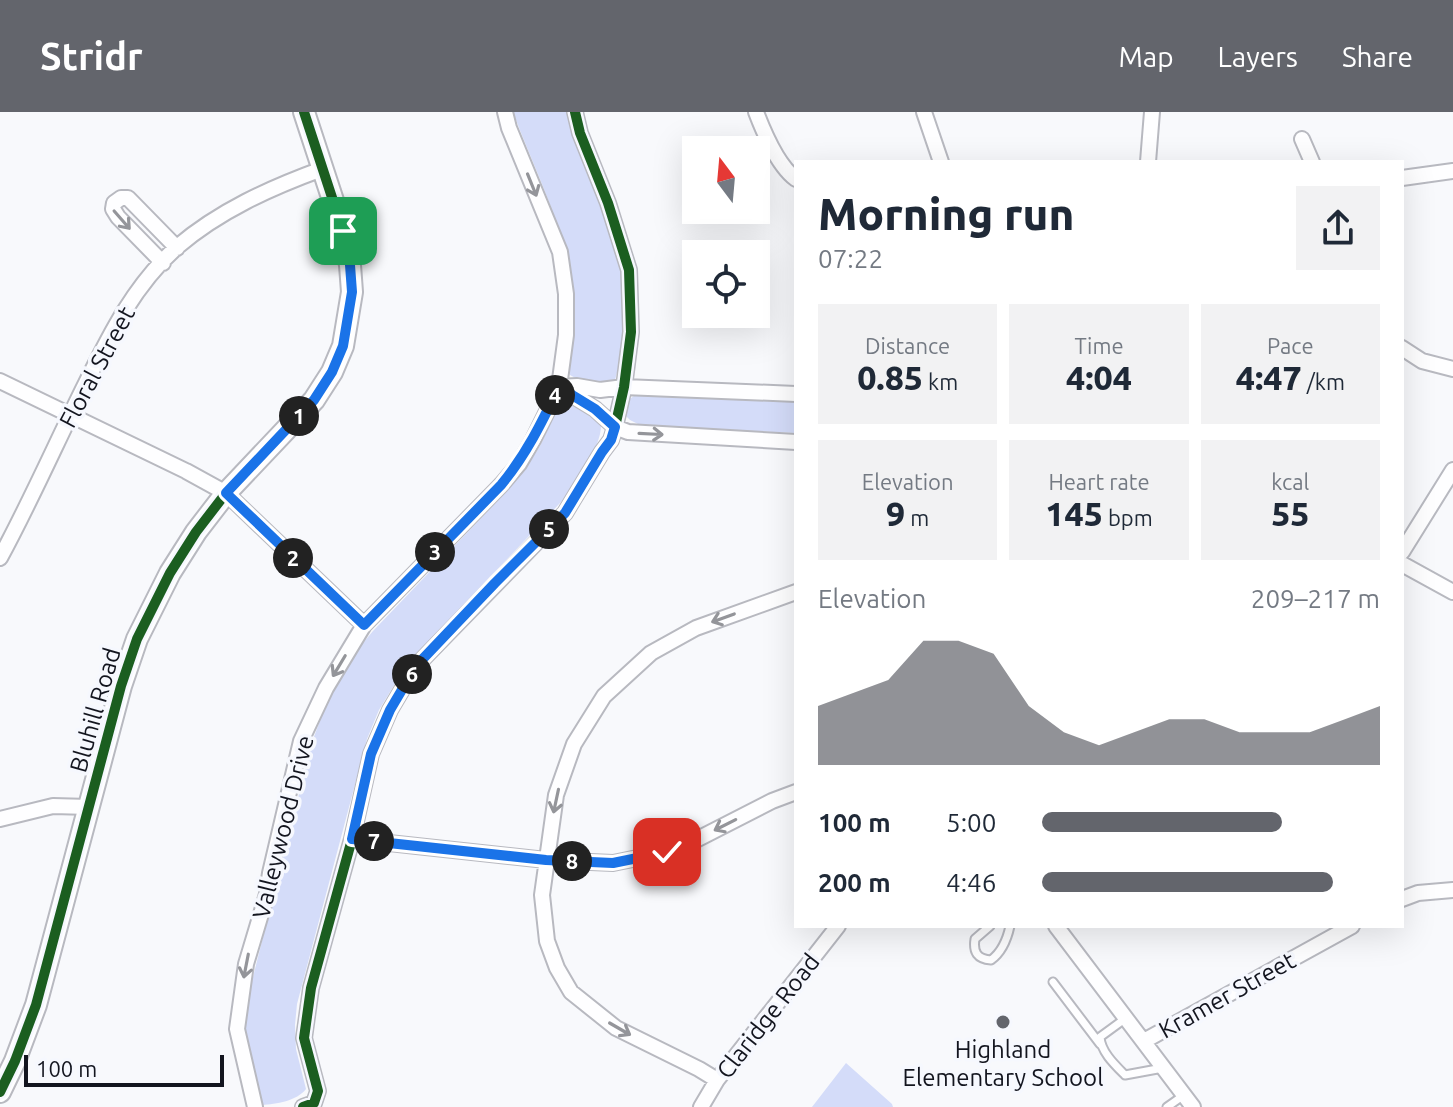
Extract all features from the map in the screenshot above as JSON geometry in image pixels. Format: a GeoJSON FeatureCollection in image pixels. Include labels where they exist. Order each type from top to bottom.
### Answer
{"type":"FeatureCollection","features":[{"type":"Feature","properties":{"kind":"street","name":"Bluhill Road"},"geometry":{"type":"LineString","coordinates":[[0,1092],[36,1005],[121,686],[137,639],[170,573],[196,532],[226,493],[314,400],[332,372],[343,346],[352,292],[350,265],[343,231],[304,112]]}},
{"type":"Feature","properties":{"kind":"street","name":"Valleywood Drive"},"geometry":{"type":"LineString","coordinates":[[255,1107],[237,1029],[246,964],[267,894],[301,741],[326,688],[364,625],[519,464],[559,387],[566,335],[566,294],[560,252],[505,112]]}},
{"type":"Feature","properties":{"kind":"street"},"geometry":{"type":"LineString","coordinates":[[303,1107],[314,1103],[318,1091],[304,1038],[311,988],[352,839],[371,754],[390,710],[416,666],[565,513],[611,440],[615,427],[631,332],[629,270],[575,112]]}},
{"type":"Feature","properties":{"kind":"street"},"geometry":{"type":"LineString","coordinates":[[756,112],[763,130],[788,173],[794,178]]}},
{"type":"Feature","properties":{"kind":"street"},"geometry":{"type":"LineString","coordinates":[[924,112],[940,160]]}},
{"type":"Feature","properties":{"kind":"street"},"geometry":{"type":"LineString","coordinates":[[1148,160],[1152,112]]}},
{"type":"Feature","properties":{"kind":"street"},"geometry":{"type":"LineString","coordinates":[[1302,139],[1311,160]]}},
{"type":"Feature","properties":{"kind":"street","name":"Floral Street"},"geometry":{"type":"LineString","coordinates":[[0,558],[114,326],[145,282],[177,248],[221,215],[282,184],[322,169]]}},
{"type":"Feature","properties":{"kind":"street"},"geometry":{"type":"LineString","coordinates":[[1404,178],[1453,171]]}},
{"type":"Feature","properties":{"kind":"street"},"geometry":{"type":"LineString","coordinates":[[163,263],[118,217],[113,209],[114,203],[128,198],[177,248]]}},
{"type":"Feature","properties":{"kind":"street"},"geometry":{"type":"LineString","coordinates":[[1404,349],[1422,361],[1453,369]]}},
{"type":"Feature","properties":{"kind":"street"},"geometry":{"type":"LineString","coordinates":[[0,381],[226,493],[364,625]]}},
{"type":"Feature","properties":{"kind":"street"},"geometry":{"type":"LineString","coordinates":[[559,387],[794,394]]}},
{"type":"Feature","properties":{"kind":"street"},"geometry":{"type":"LineString","coordinates":[[559,387],[595,409],[615,427],[628,432],[794,442]]}},
{"type":"Feature","properties":{"kind":"street"},"geometry":{"type":"LineString","coordinates":[[1404,549],[1453,470]]}},
{"type":"Feature","properties":{"kind":"street"},"geometry":{"type":"LineString","coordinates":[[1404,565],[1453,592]]}},
{"type":"Feature","properties":{"kind":"street"},"geometry":{"type":"LineString","coordinates":[[717,1080],[616,1028],[571,992],[557,968],[547,941],[542,895],[556,795],[574,744],[604,696],[651,653],[696,628],[794,593]]}},
{"type":"Feature","properties":{"kind":"street"},"geometry":{"type":"LineString","coordinates":[[352,839],[546,860],[613,863],[686,845],[794,793]]}},
{"type":"Feature","properties":{"kind":"street"},"geometry":{"type":"LineString","coordinates":[[0,819],[53,806],[89,807]]}},
{"type":"Feature","properties":{"kind":"street"},"geometry":{"type":"LineString","coordinates":[[1404,898],[1418,893],[1453,890]]}},
{"type":"Feature","properties":{"kind":"street","name":"Claridge Road"},"geometry":{"type":"LineString","coordinates":[[701,1107],[717,1080],[836,928]]}},
{"type":"Feature","properties":{"kind":"street","name":"Kramer Street"},"geometry":{"type":"LineString","coordinates":[[1144,1041],[1348,928]]}},
{"type":"Feature","properties":{"kind":"street"},"geometry":{"type":"LineString","coordinates":[[1063,929],[1188,1101]]}},
{"type":"Feature","properties":{"kind":"lane"},"geometry":{"type":"LineString","coordinates":[[988,928],[975,939],[974,948],[984,960],[999,955],[1010,928]]}},
{"type":"Feature","properties":{"kind":"lane"},"geometry":{"type":"LineString","coordinates":[[1053,982],[1125,1075],[1163,1068]]}},
{"type":"Feature","properties":{"kind":"lane"},"geometry":{"type":"LineString","coordinates":[[1100,1044],[1100,1037],[1126,1018]]}},
{"type":"Feature","properties":{"kind":"lane"},"geometry":{"type":"LineString","coordinates":[[1167,1107],[1188,1101]]}},
{"type":"Feature","properties":{"kind":"shaded area"},"geometry":{"type":"Polygon","coordinates":[[[513,112],[568,112],[621,259],[623,350],[615,380],[592,382],[570,375],[574,314],[570,272],[556,221],[513,112]]]}},
{"type":"Feature","properties":{"kind":"shaded area"},"geometry":{"type":"Polygon","coordinates":[[[634,396],[794,401],[794,433],[642,426],[624,414],[628,400],[634,396]]]}},
{"type":"Feature","properties":{"kind":"shaded area"},"geometry":{"type":"Polygon","coordinates":[[[561,405],[575,406],[601,424],[597,444],[587,465],[561,502],[414,658],[379,710],[367,739],[297,1004],[296,1049],[306,1089],[292,1099],[262,1105],[247,1045],[245,1023],[252,981],[312,742],[324,710],[352,656],[509,489],[540,446],[561,405]]]}},
{"type":"Feature","properties":{"kind":"shaded area"},"geometry":{"type":"Polygon","coordinates":[[[846,1063],[892,1104],[893,1107],[812,1107],[846,1063]]]}},
{"type":"Feature","properties":{"kind":"cycle path"},"geometry":{"type":"LineString","coordinates":[[0,1092],[36,1005],[121,686],[137,639],[170,573],[196,532],[226,493],[314,400],[332,372],[343,346],[352,292],[350,265],[343,231],[304,112]]}},
{"type":"Feature","properties":{"kind":"cycle path"},"geometry":{"type":"LineString","coordinates":[[303,1107],[314,1103],[318,1091],[304,1038],[311,988],[352,839],[371,754],[390,710],[416,666],[565,513],[611,440],[615,427],[631,332],[629,270],[575,112]]}},
{"type":"Feature","properties":{"kind":"place","name":"Highland Elementary School"},"geometry":{"type":"Point","coordinates":[1003,1022]}},
{"type":"Feature","properties":{"kind":"route"},"geometry":{"type":"LineString","coordinates":[[343,231],[352,292],[343,346],[332,372],[314,400],[226,493],[364,625],[519,464],[559,387],[595,409],[615,427],[611,440],[565,513],[416,666],[390,710],[371,754],[352,839],[546,860],[613,863],[667,852]]}}]}
